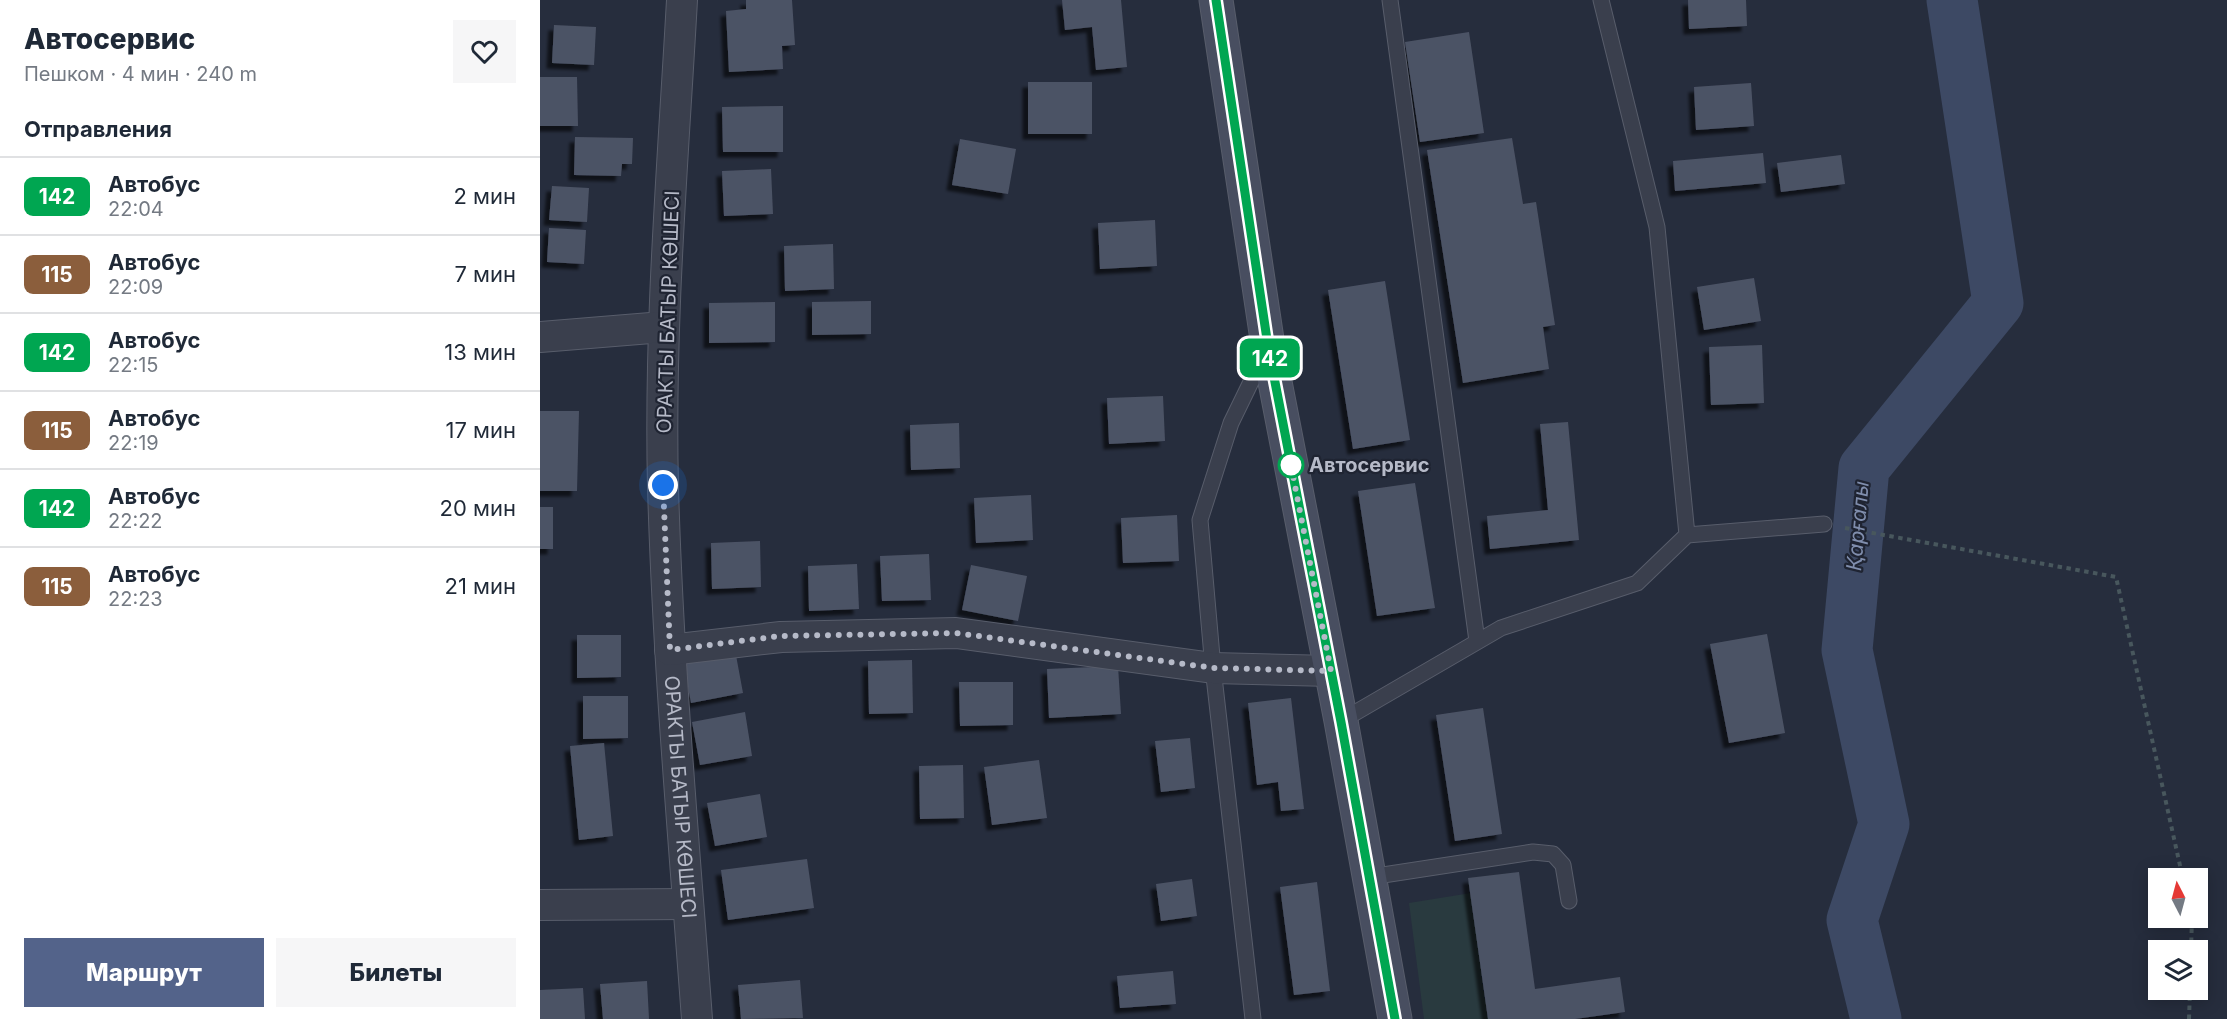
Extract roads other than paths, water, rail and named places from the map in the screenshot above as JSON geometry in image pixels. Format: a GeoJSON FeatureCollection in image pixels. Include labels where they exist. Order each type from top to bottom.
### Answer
{"type":"FeatureCollection","features":[{"type":"Feature","properties":{"kind":"main road"},"geometry":{"type":"LineString","coordinates":[[1216,0],[1268,346],[1341,722],[1395,1019]]}},
{"type":"Feature","properties":{"kind":"street","name":"ОРАКТЫ БАТЫР КӨШЕСІ"},"geometry":{"type":"LineString","coordinates":[[682,0],[663,327],[663,485],[670,650],[697,1019]]}},
{"type":"Feature","properties":{"kind":"street"},"geometry":{"type":"LineString","coordinates":[[540,337],[663,327]]}},
{"type":"Feature","properties":{"kind":"street"},"geometry":{"type":"LineString","coordinates":[[670,650],[780,636],[956,633],[1214,668],[1331,671]]}},
{"type":"Feature","properties":{"kind":"street"},"geometry":{"type":"LineString","coordinates":[[540,905],[688,904]]}},
{"type":"Feature","properties":{"kind":"lane"},"geometry":{"type":"LineString","coordinates":[[1390,0],[1477,641]]}},
{"type":"Feature","properties":{"kind":"lane"},"geometry":{"type":"LineString","coordinates":[[1601,0],[1657,227],[1687,536]]}},
{"type":"Feature","properties":{"kind":"lane"},"geometry":{"type":"LineString","coordinates":[[1253,1019],[1200,520],[1231,423],[1268,346]]}},
{"type":"Feature","properties":{"kind":"lane"},"geometry":{"type":"LineString","coordinates":[[1341,722],[1501,628],[1637,583],[1687,536],[1824,524]]}},
{"type":"Feature","properties":{"kind":"lane"},"geometry":{"type":"LineString","coordinates":[[1370,877],[1533,852],[1553,854],[1563,865],[1569,901]]}},
{"type":"Feature","properties":{"kind":"waterway","name":"Қарғалы"},"geometry":{"type":"LineString","coordinates":[[1876,1019],[1852,920],[1884,824],[1847,650],[1864,468],[1998,303],[1952,0]]}},
{"type":"Feature","properties":{"kind":"place","name":"Автосервис"},"geometry":{"type":"Point","coordinates":[1291,465]}}]}
